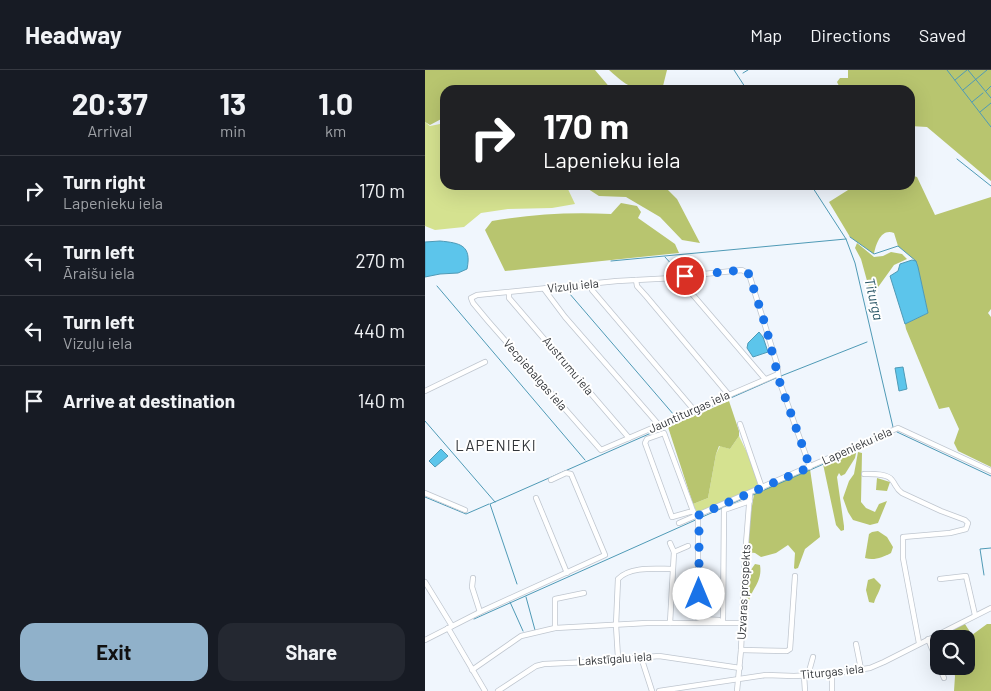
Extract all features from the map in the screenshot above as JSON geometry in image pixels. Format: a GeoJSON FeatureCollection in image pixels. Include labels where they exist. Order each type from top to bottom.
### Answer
{"type":"FeatureCollection","features":[{"type":"Feature","properties":{"kind":"street"},"geometry":{"type":"LineString","coordinates":[[685,276],[742,270],[751,277],[778,374],[810,467]]}},
{"type":"Feature","properties":{"kind":"street","name":"Vizuļu iela"},"geometry":{"type":"LineString","coordinates":[[471,298],[474,296],[591,284],[677,279],[765,379]]}},
{"type":"Feature","properties":{"kind":"street"},"geometry":{"type":"LineString","coordinates":[[636,280],[637,286],[645,296],[729,395]]}},
{"type":"Feature","properties":{"kind":"street"},"geometry":{"type":"LineString","coordinates":[[591,284],[592,290],[694,410]]}},
{"type":"Feature","properties":{"kind":"street"},"geometry":{"type":"LineString","coordinates":[[543,289],[659,425]]}},
{"type":"Feature","properties":{"kind":"street","name":"Austrumu iela"},"geometry":{"type":"LineString","coordinates":[[509,293],[509,298],[629,438]]}},
{"type":"Feature","properties":{"kind":"street","name":"Vecpiebalgas iela"},"geometry":{"type":"LineString","coordinates":[[471,298],[488,321],[601,450]]}},
{"type":"Feature","properties":{"kind":"street"},"geometry":{"type":"LineString","coordinates":[[425,391],[485,362]]}},
{"type":"Feature","properties":{"kind":"street","name":"Jauntiturgas iela"},"geometry":{"type":"LineString","coordinates":[[601,450],[778,374]]}},
{"type":"Feature","properties":{"kind":"street"},"geometry":{"type":"LineString","coordinates":[[739,424],[762,488]]}},
{"type":"Feature","properties":{"kind":"street","name":"Lapenieku iela"},"geometry":{"type":"LineString","coordinates":[[679,523],[898,428],[991,471]]}},
{"type":"Feature","properties":{"kind":"street"},"geometry":{"type":"LineString","coordinates":[[696,514],[672,518],[645,443],[647,439],[664,433],[696,514],[698,618],[721,620],[724,510],[750,500]]}},
{"type":"Feature","properties":{"kind":"street"},"geometry":{"type":"LineString","coordinates":[[425,640],[605,555],[571,474],[566,473],[551,480]]}},
{"type":"Feature","properties":{"kind":"street"},"geometry":{"type":"LineString","coordinates":[[864,474],[888,477],[896,489],[902,493],[965,520],[968,524],[966,528],[951,533],[903,536],[903,558],[919,643]]}},
{"type":"Feature","properties":{"kind":"street"},"geometry":{"type":"LineString","coordinates":[[425,493],[465,510]]}},
{"type":"Feature","properties":{"kind":"street","name":"Uzvaras prospekts"},"geometry":{"type":"LineString","coordinates":[[737,691],[751,493]]}},
{"type":"Feature","properties":{"kind":"street"},"geometry":{"type":"LineString","coordinates":[[536,498],[567,573]]}},
{"type":"Feature","properties":{"kind":"street"},"geometry":{"type":"LineString","coordinates":[[670,543],[674,552],[670,623]]}},
{"type":"Feature","properties":{"kind":"street"},"geometry":{"type":"LineString","coordinates":[[674,552],[688,546]]}},
{"type":"Feature","properties":{"kind":"street"},"geometry":{"type":"LineString","coordinates":[[619,658],[616,625],[618,579],[637,570],[672,569]]}},
{"type":"Feature","properties":{"kind":"street"},"geometry":{"type":"LineString","coordinates":[[741,650],[787,652],[790,649],[795,576]]}},
{"type":"Feature","properties":{"kind":"street"},"geometry":{"type":"LineString","coordinates":[[940,579],[966,576],[975,615]]}},
{"type":"Feature","properties":{"kind":"street"},"geometry":{"type":"LineString","coordinates":[[473,578],[472,587],[481,612]]}},
{"type":"Feature","properties":{"kind":"street"},"geometry":{"type":"LineString","coordinates":[[425,582],[485,691]]}},
{"type":"Feature","properties":{"kind":"street"},"geometry":{"type":"LineString","coordinates":[[555,628],[555,599],[584,593]]}},
{"type":"Feature","properties":{"kind":"street","name":"Titurgas iela"},"geometry":{"type":"LineString","coordinates":[[659,691],[686,689],[766,675],[806,675],[870,668],[991,608]]}},
{"type":"Feature","properties":{"kind":"street"},"geometry":{"type":"LineString","coordinates":[[472,670],[521,636],[555,628],[670,623],[741,623]]}},
{"type":"Feature","properties":{"kind":"street"},"geometry":{"type":"LineString","coordinates":[[928,639],[930,644]]}},
{"type":"Feature","properties":{"kind":"street"},"geometry":{"type":"LineString","coordinates":[[856,644],[861,669]]}},
{"type":"Feature","properties":{"kind":"street","name":"Lakstīgalu iela"},"geometry":{"type":"LineString","coordinates":[[500,690],[536,666],[619,658],[659,656],[739,668]]}},
{"type":"Feature","properties":{"kind":"street"},"geometry":{"type":"LineString","coordinates":[[641,657],[652,691]]}},
{"type":"Feature","properties":{"kind":"street"},"geometry":{"type":"LineString","coordinates":[[805,691],[806,675],[813,657]]}},
{"type":"Feature","properties":{"kind":"street"},"geometry":{"type":"LineString","coordinates":[[831,673],[832,691]]}},
{"type":"Feature","properties":{"kind":"green space"},"geometry":{"type":"Polygon","coordinates":[[[425,70],[595,70],[608,85],[440,85],[440,120],[430,125],[425,122],[425,70]]]}},
{"type":"Feature","properties":{"kind":"green space"},"geometry":{"type":"Polygon","coordinates":[[[609,70],[667,70],[663,85],[628,85],[609,70]]]}},
{"type":"Feature","properties":{"kind":"green space"},"geometry":{"type":"Polygon","coordinates":[[[848,70],[991,70],[991,181],[927,127],[915,126],[915,85],[838,85],[837,82],[840,78],[848,78],[848,70]]]}},
{"type":"Feature","properties":{"kind":"green space"},"geometry":{"type":"Polygon","coordinates":[[[425,122],[430,126],[440,124],[440,190],[568,190],[575,204],[552,208],[508,209],[481,213],[464,227],[435,230],[425,226],[425,122]]]}},
{"type":"Feature","properties":{"kind":"green space"},"geometry":{"type":"Polygon","coordinates":[[[915,176],[917,177],[935,215],[991,197],[991,309],[988,313],[991,317],[991,467],[958,451],[954,443],[959,429],[949,407],[939,409],[906,329],[905,324],[928,313],[916,261],[898,246],[894,233],[889,232],[882,235],[874,254],[850,237],[829,202],[848,190],[915,190],[915,176]]]}},
{"type":"Feature","properties":{"kind":"green space"},"geometry":{"type":"Polygon","coordinates":[[[590,190],[668,190],[677,199],[700,243],[682,240],[660,217],[626,197],[599,196],[590,190]]]}},
{"type":"Feature","properties":{"kind":"green space"},"geometry":{"type":"Polygon","coordinates":[[[621,203],[637,206],[641,212],[638,218],[675,244],[679,253],[505,271],[485,230],[492,221],[537,215],[566,213],[611,214],[621,203]]]}},
{"type":"Feature","properties":{"kind":"green space"},"geometry":{"type":"Polygon","coordinates":[[[857,243],[874,257],[883,256],[891,252],[902,254],[907,259],[894,265],[876,290],[869,288],[861,259],[855,248],[857,243]]]}},
{"type":"Feature","properties":{"kind":"green space"},"geometry":{"type":"Polygon","coordinates":[[[729,401],[739,436],[730,449],[719,446],[708,498],[693,504],[668,427],[729,401]]]}},
{"type":"Feature","properties":{"kind":"green space"},"geometry":{"type":"Polygon","coordinates":[[[739,436],[755,469],[758,486],[697,513],[693,504],[708,498],[716,454],[720,446],[730,449],[739,436]]]}},
{"type":"Feature","properties":{"kind":"green space"},"geometry":{"type":"Polygon","coordinates":[[[857,449],[855,458],[845,474],[841,476],[839,473],[837,477],[844,526],[844,530],[841,531],[836,525],[823,464],[857,449]]]}},
{"type":"Feature","properties":{"kind":"green space"},"geometry":{"type":"Polygon","coordinates":[[[858,452],[862,453],[861,502],[866,508],[875,512],[879,504],[887,501],[878,523],[870,525],[853,520],[843,498],[849,481],[854,474],[858,452]]]}},
{"type":"Feature","properties":{"kind":"green space"},"geometry":{"type":"Polygon","coordinates":[[[810,469],[820,537],[805,549],[798,568],[794,568],[795,553],[788,545],[776,553],[761,557],[755,553],[748,552],[749,524],[754,494],[810,469]]]}},
{"type":"Feature","properties":{"kind":"green space"},"geometry":{"type":"Polygon","coordinates":[[[877,478],[890,482],[887,491],[876,490],[877,478]]]}},
{"type":"Feature","properties":{"kind":"green space"},"geometry":{"type":"Polygon","coordinates":[[[878,531],[887,537],[893,547],[891,553],[875,559],[865,558],[869,534],[878,531]]]}},
{"type":"Feature","properties":{"kind":"green space"},"geometry":{"type":"Polygon","coordinates":[[[755,564],[760,565],[760,577],[748,606],[745,607],[748,574],[755,564]]]}},
{"type":"Feature","properties":{"kind":"green space"},"geometry":{"type":"Polygon","coordinates":[[[874,578],[881,585],[874,603],[869,602],[866,590],[868,580],[874,578]]]}},
{"type":"Feature","properties":{"kind":"green space"},"geometry":{"type":"Polygon","coordinates":[[[963,621],[969,630],[946,630],[963,621]]]}},
{"type":"Feature","properties":{"kind":"green space"},"geometry":{"type":"Polygon","coordinates":[[[987,624],[991,624],[991,691],[954,691],[955,676],[975,675],[975,633],[987,624]]]}},
{"type":"Feature","properties":{"kind":"water"},"geometry":{"type":"Polygon","coordinates":[[[440,241],[459,244],[466,250],[468,255],[467,269],[458,273],[425,277],[425,242],[440,241]]]}},
{"type":"Feature","properties":{"kind":"water"},"geometry":{"type":"Polygon","coordinates":[[[912,260],[916,261],[918,267],[928,313],[905,324],[890,276],[898,271],[900,264],[912,260]]]}},
{"type":"Feature","properties":{"kind":"water"},"geometry":{"type":"Polygon","coordinates":[[[759,332],[763,337],[768,352],[753,357],[747,348],[748,343],[759,332]]]}},
{"type":"Feature","properties":{"kind":"water"},"geometry":{"type":"Polygon","coordinates":[[[903,367],[907,389],[899,391],[895,368],[903,367]]]}},
{"type":"Feature","properties":{"kind":"water"},"geometry":{"type":"Polygon","coordinates":[[[441,449],[448,456],[435,467],[429,461],[441,449]]]}},
{"type":"Feature","properties":{"kind":"waterway","name":"Titurga"},"geometry":{"type":"LineString","coordinates":[[734,70],[744,85]]}},
{"type":"Feature","properties":{"kind":"waterway"},"geometry":{"type":"LineString","coordinates":[[743,73],[748,70]]}},
{"type":"Feature","properties":{"kind":"waterway"},"geometry":{"type":"LineString","coordinates":[[947,70],[991,127]]}},
{"type":"Feature","properties":{"kind":"waterway"},"geometry":{"type":"LineString","coordinates":[[955,80],[967,70]]}},
{"type":"Feature","properties":{"kind":"waterway"},"geometry":{"type":"LineString","coordinates":[[968,70],[991,98]]}},
{"type":"Feature","properties":{"kind":"waterway"},"geometry":{"type":"LineString","coordinates":[[963,90],[987,70]]}},
{"type":"Feature","properties":{"kind":"waterway"},"geometry":{"type":"LineString","coordinates":[[986,91],[991,86]]}},
{"type":"Feature","properties":{"kind":"waterway"},"geometry":{"type":"LineString","coordinates":[[972,102],[983,93]]}},
{"type":"Feature","properties":{"kind":"waterway"},"geometry":{"type":"LineString","coordinates":[[980,112],[991,103]]}},
{"type":"Feature","properties":{"kind":"waterway"},"geometry":{"type":"LineString","coordinates":[[957,159],[991,186]]}},
{"type":"Feature","properties":{"kind":"waterway","name":"Titurga"},"geometry":{"type":"LineString","coordinates":[[814,190],[846,239],[855,263],[893,427]]}},
{"type":"Feature","properties":{"kind":"waterway"},"geometry":{"type":"LineString","coordinates":[[850,237],[874,254],[898,246],[916,261]]}},
{"type":"Feature","properties":{"kind":"waterway"},"geometry":{"type":"LineString","coordinates":[[611,261],[846,239]]}},
{"type":"Feature","properties":{"kind":"waterway"},"geometry":{"type":"LineString","coordinates":[[665,257],[683,277]]}},
{"type":"Feature","properties":{"kind":"waterway"},"geometry":{"type":"LineString","coordinates":[[437,286],[585,460]]}},
{"type":"Feature","properties":{"kind":"waterway"},"geometry":{"type":"LineString","coordinates":[[569,293],[674,415]]}},
{"type":"Feature","properties":{"kind":"waterway"},"geometry":{"type":"LineString","coordinates":[[781,376],[867,342]]}},
{"type":"Feature","properties":{"kind":"waterway"},"geometry":{"type":"LineString","coordinates":[[517,584],[490,504],[776,378]]}},
{"type":"Feature","properties":{"kind":"waterway"},"geometry":{"type":"LineString","coordinates":[[425,421],[495,502]]}},
{"type":"Feature","properties":{"kind":"waterway","name":"Titurga"},"geometry":{"type":"LineString","coordinates":[[897,432],[991,476]]}},
{"type":"Feature","properties":{"kind":"waterway"},"geometry":{"type":"LineString","coordinates":[[753,495],[890,435]]}},
{"type":"Feature","properties":{"kind":"waterway"},"geometry":{"type":"LineString","coordinates":[[425,497],[466,514],[489,504]]}},
{"type":"Feature","properties":{"kind":"waterway"},"geometry":{"type":"LineString","coordinates":[[474,619],[747,497]]}},
{"type":"Feature","properties":{"kind":"waterway"},"geometry":{"type":"LineString","coordinates":[[984,575],[980,549],[991,548]]}},
{"type":"Feature","properties":{"kind":"waterway"},"geometry":{"type":"LineString","coordinates":[[526,597],[535,630]]}},
{"type":"Feature","properties":{"kind":"waterway"},"geometry":{"type":"LineString","coordinates":[[510,602],[523,631]]}},
{"type":"Feature","properties":{"kind":"district","name":"LAPENIEKI"},"geometry":{"type":"Point","coordinates":[496,446]}},
{"type":"Feature","properties":{"kind":"route"},"geometry":{"type":"LineString","coordinates":[[685,276],[742,270],[751,277],[777,364],[779,380],[810,467],[699,515],[699,594]]}}]}
